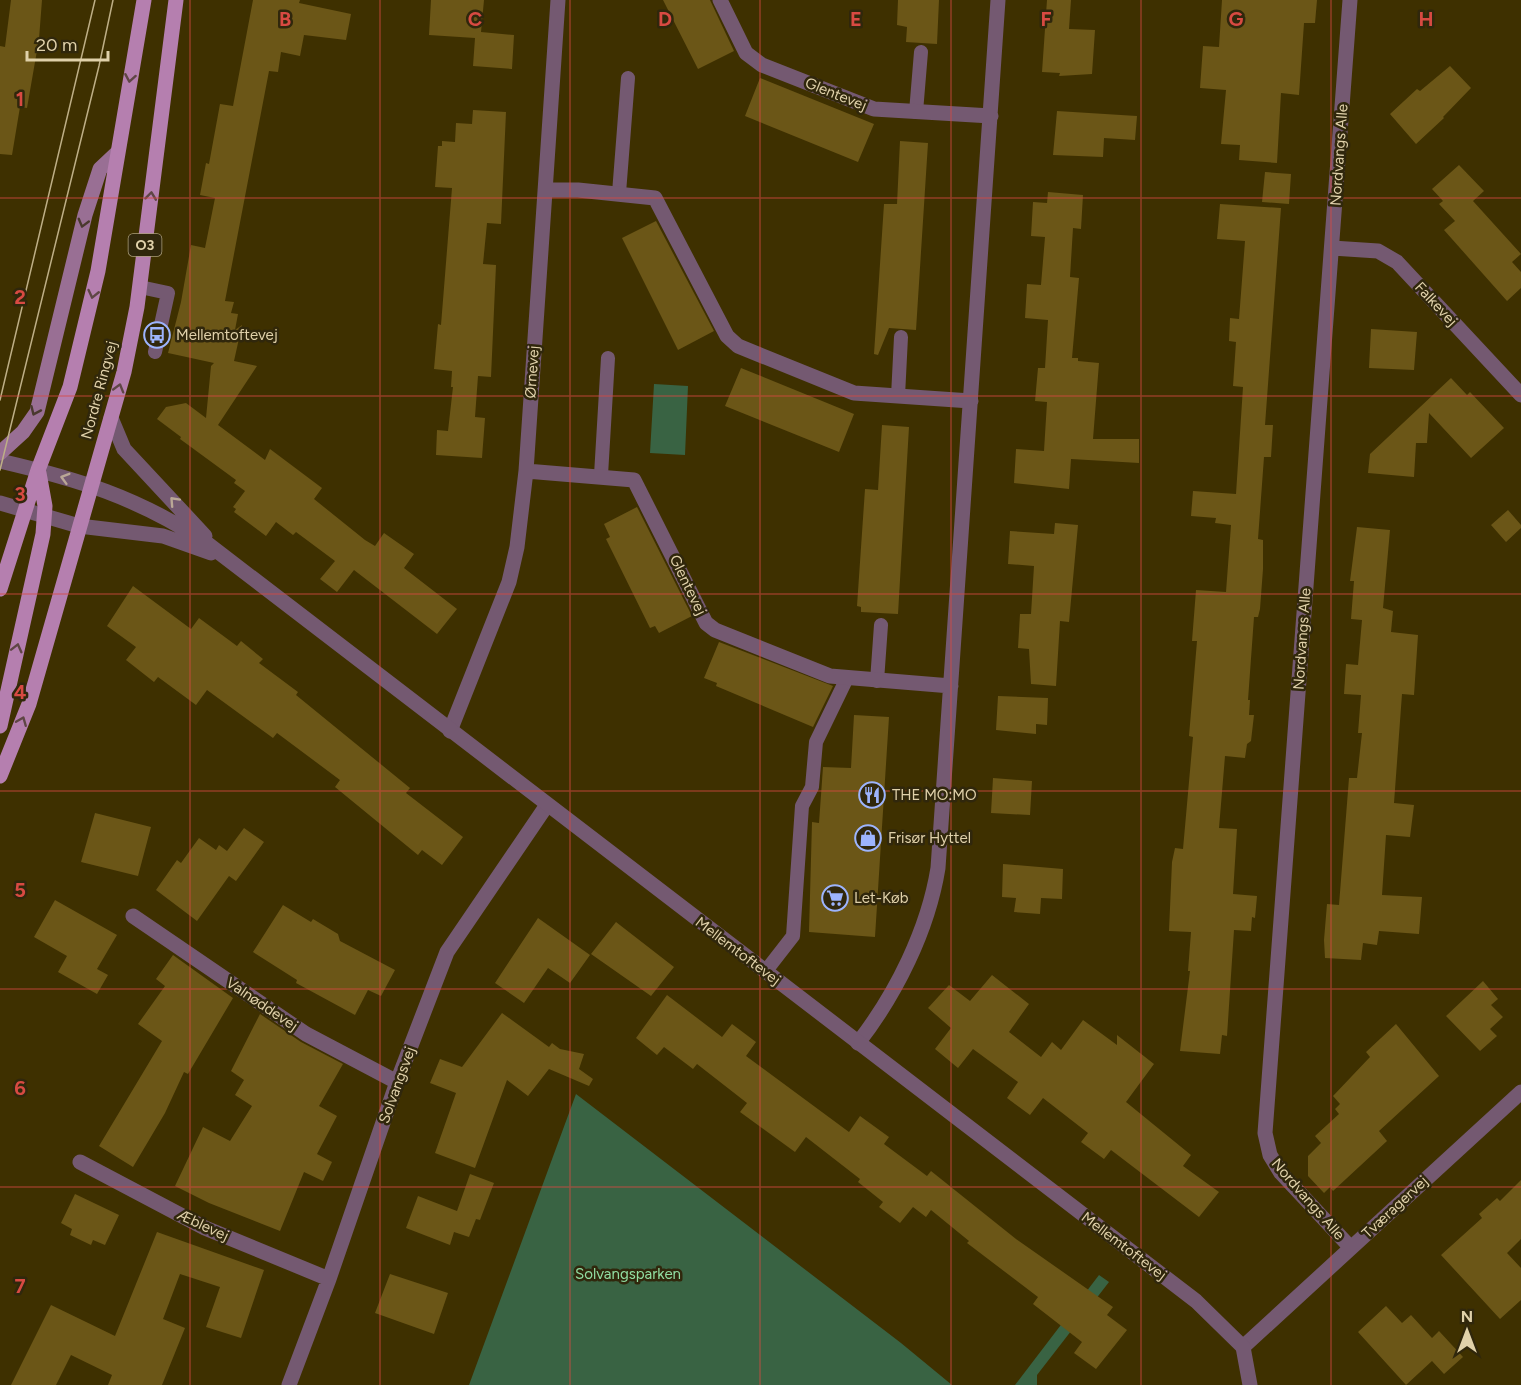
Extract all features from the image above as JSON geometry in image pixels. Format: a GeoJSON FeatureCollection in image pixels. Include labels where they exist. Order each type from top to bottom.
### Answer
{"type":"FeatureCollection","features":[{"type":"Feature","properties":{"kind":"main road","name":"Nordre Ringvej"},"geometry":{"type":"LineString","coordinates":[[0,589],[38,470],[70,387],[98,271],[144,0]]}},
{"type":"Feature","properties":{"kind":"main road","name":"Nordre Ringvej"},"geometry":{"type":"LineString","coordinates":[[0,776],[28,704],[124,372],[140,287],[176,0]]}},
{"type":"Feature","properties":{"kind":"main road"},"geometry":{"type":"LineString","coordinates":[[0,453],[23,432],[37,412],[85,215],[100,169],[117,153]]}},
{"type":"Feature","properties":{"kind":"main road"},"geometry":{"type":"LineString","coordinates":[[0,726],[36,572],[45,516],[38,470]]}},
{"type":"Feature","properties":{"kind":"street","name":"Ørnevej"},"geometry":{"type":"LineString","coordinates":[[450,731],[509,582],[517,547],[526,471],[558,0]]}},
{"type":"Feature","properties":{"kind":"street","name":"Glentevej"},"geometry":{"type":"LineString","coordinates":[[720,0],[746,53],[756,62],[874,109],[991,116]]}},
{"type":"Feature","properties":{"kind":"street"},"geometry":{"type":"LineString","coordinates":[[858,1043],[896,986],[932,898],[939,853],[998,0]]}},
{"type":"Feature","properties":{"kind":"street","name":"Nordvangs Alle"},"geometry":{"type":"LineString","coordinates":[[1350,0],[1265,1133],[1270,1155],[1281,1173],[1351,1248]]}},
{"type":"Feature","properties":{"kind":"street"},"geometry":{"type":"LineString","coordinates":[[545,190],[650,196],[658,201],[727,336],[734,343],[848,392],[971,401]]}},
{"type":"Feature","properties":{"kind":"street","name":"Falkevej"},"geometry":{"type":"LineString","coordinates":[[1332,248],[1378,251],[1397,262],[1521,395]]}},
{"type":"Feature","properties":{"kind":"street","name":"Mellemtoftevej"},"geometry":{"type":"LineString","coordinates":[[111,418],[124,449],[227,560]]}},
{"type":"Feature","properties":{"kind":"street","name":"Mellemtoftevej"},"geometry":{"type":"LineString","coordinates":[[0,461],[92,485],[131,500],[160,514],[227,560],[1197,1301],[1243,1347]]}},
{"type":"Feature","properties":{"kind":"street","name":"Glentevej"},"geometry":{"type":"LineString","coordinates":[[526,471],[627,477],[639,485],[710,627],[830,676],[951,686]]}},
{"type":"Feature","properties":{"kind":"street","name":"Mellemtoftevej"},"geometry":{"type":"LineString","coordinates":[[0,503],[80,526],[163,536],[227,560]]}},
{"type":"Feature","properties":{"kind":"street","name":"Solvangsvej"},"geometry":{"type":"LineString","coordinates":[[289,1385],[329,1279],[397,1083],[447,952],[547,805]]}},
{"type":"Feature","properties":{"kind":"street","name":"Valnøddevej"},"geometry":{"type":"LineString","coordinates":[[133,916],[306,1034],[397,1083]]}},
{"type":"Feature","properties":{"kind":"street","name":"Tværagervej"},"geometry":{"type":"LineString","coordinates":[[1243,1347],[1521,1092]]}},
{"type":"Feature","properties":{"kind":"street","name":"Æblevej"},"geometry":{"type":"LineString","coordinates":[[80,1162],[205,1228],[329,1279]]}},
{"type":"Feature","properties":{"kind":"street"},"geometry":{"type":"LineString","coordinates":[[1243,1347],[1250,1385]]}},
{"type":"Feature","properties":{"kind":"lane"},"geometry":{"type":"LineString","coordinates":[[916,112],[921,52]]}},
{"type":"Feature","properties":{"kind":"lane"},"geometry":{"type":"LineString","coordinates":[[619,193],[628,78]]}},
{"type":"Feature","properties":{"kind":"lane"},"geometry":{"type":"LineString","coordinates":[[140,287],[168,293],[155,352]]}},
{"type":"Feature","properties":{"kind":"lane"},"geometry":{"type":"LineString","coordinates":[[898,396],[901,337]]}},
{"type":"Feature","properties":{"kind":"lane"},"geometry":{"type":"LineString","coordinates":[[601,475],[608,358]]}},
{"type":"Feature","properties":{"kind":"lane"},"geometry":{"type":"LineString","coordinates":[[877,681],[881,625]]}},
{"type":"Feature","properties":{"kind":"lane"},"geometry":{"type":"LineString","coordinates":[[765,972],[793,936],[802,806],[812,786],[816,742],[847,678]]}},
{"type":"Feature","properties":{"kind":"green space"},"geometry":{"type":"Polygon","coordinates":[[[654,384],[688,386],[685,455],[650,453],[654,384]]]}},
{"type":"Feature","properties":{"kind":"green space","name":"Solvangsparken"},"geometry":{"type":"Polygon","coordinates":[[[576,1094],[901,1343],[952,1385],[469,1385],[576,1094]]]}},
{"type":"Feature","properties":{"kind":"green space"},"geometry":{"type":"Polygon","coordinates":[[[1099,1275],[1109,1282],[1037,1375],[1037,1385],[1015,1385],[1099,1275]]]}},
{"type":"Feature","properties":{"kind":"building"},"geometry":{"type":"Polygon","coordinates":[[[11,0],[42,0],[39,39],[27,108],[20,107],[12,155],[0,154],[0,46],[5,47],[11,0]]]}},
{"type":"Feature","properties":{"kind":"building"},"geometry":{"type":"Polygon","coordinates":[[[253,0],[300,0],[299,3],[351,14],[346,40],[304,35],[300,56],[281,52],[278,72],[269,71],[225,301],[234,302],[231,313],[238,314],[235,330],[242,325],[234,361],[257,366],[218,425],[265,460],[270,449],[322,488],[314,499],[365,540],[375,546],[384,533],[414,554],[404,568],[457,609],[437,634],[354,570],[337,592],[320,579],[335,561],[296,532],[293,535],[276,522],[266,536],[234,512],[236,509],[233,507],[245,491],[234,483],[236,480],[157,419],[166,407],[186,403],[206,418],[211,366],[214,363],[168,353],[181,302],[191,245],[205,248],[215,198],[200,195],[206,163],[209,164],[220,104],[233,106],[253,0]]]}},
{"type":"Feature","properties":{"kind":"building"},"geometry":{"type":"Polygon","coordinates":[[[431,0],[484,0],[481,32],[514,35],[512,69],[473,66],[475,38],[429,35],[431,0]]]}},
{"type":"Feature","properties":{"kind":"building"},"geometry":{"type":"Polygon","coordinates":[[[663,0],[710,0],[734,51],[698,69],[663,0]]]}},
{"type":"Feature","properties":{"kind":"building"},"geometry":{"type":"Polygon","coordinates":[[[898,0],[939,0],[937,44],[906,42],[907,27],[897,25],[898,0]]]}},
{"type":"Feature","properties":{"kind":"building"},"geometry":{"type":"Polygon","coordinates":[[[1047,0],[1071,0],[1069,29],[1095,30],[1092,74],[1059,76],[1060,73],[1042,72],[1047,0]]]}},
{"type":"Feature","properties":{"kind":"building"},"geometry":{"type":"Polygon","coordinates":[[[1222,0],[1317,0],[1315,23],[1304,23],[1299,95],[1281,93],[1277,163],[1239,160],[1240,145],[1221,144],[1226,90],[1200,88],[1203,46],[1219,47],[1222,0]]]}},
{"type":"Feature","properties":{"kind":"building"},"geometry":{"type":"Polygon","coordinates":[[[1450,66],[1471,88],[1416,144],[1390,114],[1417,89],[1420,91],[1450,66]]]}},
{"type":"Feature","properties":{"kind":"building"},"geometry":{"type":"Polygon","coordinates":[[[760,78],[874,124],[858,162],[745,116],[760,78]]]}},
{"type":"Feature","properties":{"kind":"building"},"geometry":{"type":"Polygon","coordinates":[[[473,110],[506,112],[501,224],[487,223],[483,264],[496,265],[491,377],[478,376],[475,417],[485,418],[482,458],[436,455],[437,430],[448,431],[453,387],[451,387],[452,371],[434,369],[438,324],[441,325],[452,188],[435,187],[438,146],[442,146],[442,141],[455,142],[456,123],[472,124],[473,110]]]}},
{"type":"Feature","properties":{"kind":"building"},"geometry":{"type":"Polygon","coordinates":[[[1057,111],[1137,116],[1135,140],[1104,138],[1103,157],[1053,155],[1057,111]]]}},
{"type":"Feature","properties":{"kind":"building"},"geometry":{"type":"Polygon","coordinates":[[[900,141],[928,143],[916,330],[889,328],[878,355],[874,354],[884,204],[897,204],[900,141]]]}},
{"type":"Feature","properties":{"kind":"building"},"geometry":{"type":"Polygon","coordinates":[[[1459,165],[1484,191],[1473,201],[1521,254],[1512,262],[1521,272],[1521,288],[1507,301],[1444,230],[1455,221],[1439,204],[1443,201],[1432,189],[1459,165]]]}},
{"type":"Feature","properties":{"kind":"building"},"geometry":{"type":"Polygon","coordinates":[[[1265,172],[1291,174],[1289,204],[1262,202],[1265,172]]]}},
{"type":"Feature","properties":{"kind":"building"},"geometry":{"type":"Polygon","coordinates":[[[1048,192],[1083,195],[1081,229],[1073,228],[1070,277],[1079,278],[1072,358],[1078,358],[1078,361],[1099,363],[1093,439],[1139,439],[1139,463],[1071,459],[1069,489],[1014,483],[1016,449],[1044,451],[1047,402],[1035,401],[1038,368],[1045,368],[1048,320],[1025,318],[1027,284],[1041,285],[1045,237],[1031,236],[1033,202],[1047,203],[1048,192]]]}},
{"type":"Feature","properties":{"kind":"building"},"geometry":{"type":"Polygon","coordinates":[[[1220,204],[1281,208],[1265,425],[1273,425],[1271,457],[1264,457],[1258,539],[1263,540],[1263,569],[1260,609],[1258,617],[1254,617],[1248,700],[1250,700],[1249,715],[1254,715],[1251,741],[1247,744],[1245,758],[1225,756],[1219,828],[1237,829],[1233,894],[1257,896],[1251,931],[1234,930],[1227,1036],[1222,1035],[1220,1054],[1180,1051],[1190,971],[1188,971],[1191,932],[1169,931],[1172,862],[1175,848],[1183,849],[1193,737],[1189,736],[1197,641],[1192,641],[1196,590],[1226,592],[1231,525],[1215,523],[1216,518],[1191,516],[1193,491],[1236,494],[1243,387],[1233,386],[1236,342],[1229,341],[1230,318],[1239,319],[1245,241],[1217,239],[1220,204]]]}},
{"type":"Feature","properties":{"kind":"building"},"geometry":{"type":"Polygon","coordinates":[[[656,221],[714,331],[678,350],[622,238],[656,221]]]}},
{"type":"Feature","properties":{"kind":"building"},"geometry":{"type":"Polygon","coordinates":[[[1371,329],[1417,332],[1414,370],[1369,368],[1371,329]]]}},
{"type":"Feature","properties":{"kind":"building"},"geometry":{"type":"Polygon","coordinates":[[[741,368],[854,414],[839,452],[725,406],[741,368]]]}},
{"type":"Feature","properties":{"kind":"building"},"geometry":{"type":"Polygon","coordinates":[[[1451,378],[1467,395],[1470,392],[1504,428],[1471,458],[1429,413],[1427,443],[1416,443],[1414,477],[1368,473],[1370,454],[1451,378]]]}},
{"type":"Feature","properties":{"kind":"building"},"geometry":{"type":"Polygon","coordinates":[[[882,425],[909,427],[898,614],[861,612],[861,607],[857,606],[865,489],[878,490],[882,425]]]}},
{"type":"Feature","properties":{"kind":"building"},"geometry":{"type":"Polygon","coordinates":[[[637,507],[692,616],[659,633],[655,626],[650,628],[606,539],[610,537],[604,524],[637,507]]]}},
{"type":"Feature","properties":{"kind":"building"},"geometry":{"type":"Polygon","coordinates":[[[1508,510],[1521,528],[1506,542],[1491,525],[1508,510]]]}},
{"type":"Feature","properties":{"kind":"building"},"geometry":{"type":"Polygon","coordinates":[[[1055,523],[1078,525],[1069,622],[1060,621],[1056,686],[1031,684],[1029,649],[1018,648],[1020,614],[1031,614],[1034,566],[1008,564],[1010,531],[1054,534],[1055,523]]]}},
{"type":"Feature","properties":{"kind":"building"},"geometry":{"type":"Polygon","coordinates":[[[1357,527],[1390,530],[1383,608],[1393,611],[1391,632],[1418,635],[1414,695],[1402,694],[1394,803],[1414,805],[1410,837],[1386,835],[1382,895],[1422,897],[1419,934],[1379,931],[1377,945],[1363,943],[1361,960],[1325,958],[1324,940],[1327,904],[1339,905],[1349,778],[1357,778],[1362,733],[1358,733],[1361,695],[1344,694],[1346,664],[1358,665],[1362,620],[1351,619],[1354,581],[1350,581],[1357,527]]]}},
{"type":"Feature","properties":{"kind":"building"},"geometry":{"type":"Polygon","coordinates":[[[133,586],[191,629],[199,618],[237,646],[241,641],[263,659],[259,663],[298,692],[296,695],[410,788],[406,793],[463,837],[442,865],[422,850],[418,855],[335,787],[340,780],[277,733],[273,738],[207,690],[196,705],[158,677],[154,682],[126,660],[136,647],[107,626],[133,586]]]}},
{"type":"Feature","properties":{"kind":"building"},"geometry":{"type":"Polygon","coordinates":[[[719,642],[833,686],[813,727],[716,686],[717,683],[704,678],[719,642]]]}},
{"type":"Feature","properties":{"kind":"building"},"geometry":{"type":"Polygon","coordinates":[[[998,696],[1048,698],[1047,725],[1036,724],[1036,734],[996,730],[998,696]]]}},
{"type":"Feature","properties":{"kind":"building"},"geometry":{"type":"Polygon","coordinates":[[[854,715],[889,717],[875,937],[809,932],[812,822],[819,823],[823,767],[851,768],[854,715]]]}},
{"type":"Feature","properties":{"kind":"building"},"geometry":{"type":"Polygon","coordinates":[[[993,778],[1032,781],[1030,815],[991,813],[993,778]]]}},
{"type":"Feature","properties":{"kind":"building"},"geometry":{"type":"Polygon","coordinates":[[[95,813],[151,827],[138,876],[81,862],[95,813]]]}},
{"type":"Feature","properties":{"kind":"building"},"geometry":{"type":"Polygon","coordinates":[[[244,828],[264,842],[236,881],[229,876],[197,921],[156,890],[177,860],[181,863],[199,838],[216,850],[219,845],[227,851],[244,828]]]}},
{"type":"Feature","properties":{"kind":"building"},"geometry":{"type":"Polygon","coordinates":[[[1003,864],[1063,869],[1062,899],[1041,898],[1040,914],[1014,912],[1016,898],[1002,897],[1003,864]]]}},
{"type":"Feature","properties":{"kind":"building"},"geometry":{"type":"Polygon","coordinates":[[[55,900],[117,935],[97,969],[108,975],[97,994],[58,972],[67,956],[34,937],[55,900]]]}},
{"type":"Feature","properties":{"kind":"building"},"geometry":{"type":"Polygon","coordinates":[[[283,905],[311,922],[313,919],[338,934],[340,941],[395,970],[381,996],[368,990],[355,1015],[296,983],[297,980],[253,952],[283,905]]]}},
{"type":"Feature","properties":{"kind":"building"},"geometry":{"type":"Polygon","coordinates":[[[538,918],[590,955],[570,983],[548,968],[524,1003],[495,983],[538,918]]]}},
{"type":"Feature","properties":{"kind":"building"},"geometry":{"type":"Polygon","coordinates":[[[616,922],[674,967],[651,996],[591,954],[616,922]]]}},
{"type":"Feature","properties":{"kind":"building"},"geometry":{"type":"Polygon","coordinates":[[[173,955],[233,998],[188,1074],[184,1072],[165,1113],[133,1167],[99,1146],[162,1041],[138,1024],[165,986],[156,979],[173,955]]]}},
{"type":"Feature","properties":{"kind":"building"},"geometry":{"type":"Polygon","coordinates":[[[992,975],[1029,1004],[1009,1032],[1041,1057],[1052,1042],[1061,1050],[1083,1020],[1117,1045],[1117,1035],[1154,1064],[1126,1102],[1191,1155],[1183,1166],[1219,1192],[1199,1217],[1111,1150],[1104,1159],[1081,1142],[1088,1133],[1043,1098],[1030,1115],[1007,1098],[1018,1082],[973,1049],[958,1068],[935,1049],[951,1028],[928,1008],[949,985],[970,1001],[992,975]]]}},
{"type":"Feature","properties":{"kind":"building"},"geometry":{"type":"Polygon","coordinates":[[[1483,981],[1498,999],[1491,1005],[1503,1017],[1490,1029],[1497,1036],[1480,1051],[1446,1016],[1483,981]]]}},
{"type":"Feature","properties":{"kind":"building"},"geometry":{"type":"Polygon","coordinates":[[[667,995],[722,1037],[732,1024],[756,1042],[746,1056],[849,1132],[860,1116],[889,1137],[884,1144],[927,1176],[931,1171],[1016,1239],[1113,1307],[1107,1315],[1127,1330],[1096,1369],[1074,1353],[1082,1342],[1033,1304],[1038,1297],[967,1243],[969,1241],[931,1210],[926,1217],[913,1207],[900,1223],[879,1207],[883,1202],[858,1182],[860,1179],[806,1137],[795,1152],[740,1112],[747,1103],[697,1064],[693,1069],[664,1047],[657,1055],[636,1038],[667,995]]]}},
{"type":"Feature","properties":{"kind":"building"},"geometry":{"type":"Polygon","coordinates":[[[502,1013],[549,1047],[552,1043],[560,1049],[584,1054],[579,1069],[593,1079],[589,1086],[549,1069],[528,1096],[507,1080],[475,1168],[435,1153],[456,1093],[430,1083],[440,1059],[462,1067],[502,1013]]]}},
{"type":"Feature","properties":{"kind":"building"},"geometry":{"type":"Polygon","coordinates":[[[260,1014],[301,1042],[343,1064],[319,1106],[337,1116],[317,1154],[332,1162],[323,1181],[304,1172],[280,1231],[209,1203],[175,1186],[203,1127],[230,1141],[252,1106],[235,1095],[244,1080],[231,1071],[260,1014]]]}},
{"type":"Feature","properties":{"kind":"building"},"geometry":{"type":"Polygon","coordinates":[[[1396,1024],[1439,1076],[1379,1131],[1387,1141],[1333,1191],[1330,1187],[1324,1193],[1308,1176],[1308,1156],[1321,1143],[1315,1136],[1339,1114],[1335,1109],[1340,1104],[1333,1096],[1370,1057],[1366,1052],[1396,1024]]]}},
{"type":"Feature","properties":{"kind":"building"},"geometry":{"type":"Polygon","coordinates":[[[470,1174],[494,1183],[480,1220],[476,1219],[469,1237],[454,1232],[450,1245],[406,1228],[418,1196],[457,1211],[470,1174]]]}},
{"type":"Feature","properties":{"kind":"building"},"geometry":{"type":"Polygon","coordinates":[[[1521,1180],[1521,1239],[1507,1253],[1521,1268],[1521,1300],[1500,1319],[1441,1255],[1482,1218],[1479,1214],[1497,1198],[1500,1201],[1521,1180]]]}},
{"type":"Feature","properties":{"kind":"building"},"geometry":{"type":"Polygon","coordinates":[[[75,1194],[119,1215],[105,1245],[93,1240],[91,1245],[70,1235],[72,1229],[61,1223],[75,1194]]]}},
{"type":"Feature","properties":{"kind":"building"},"geometry":{"type":"Polygon","coordinates":[[[157,1232],[264,1270],[241,1338],[206,1327],[220,1287],[180,1274],[163,1319],[185,1328],[162,1385],[108,1385],[112,1375],[71,1355],[56,1385],[11,1385],[51,1305],[115,1336],[157,1232]]]}},
{"type":"Feature","properties":{"kind":"building"},"geometry":{"type":"Polygon","coordinates":[[[390,1274],[448,1293],[434,1334],[375,1313],[390,1274]]]}},
{"type":"Feature","properties":{"kind":"building"},"geometry":{"type":"Polygon","coordinates":[[[1386,1306],[1402,1323],[1411,1315],[1432,1338],[1439,1331],[1463,1357],[1444,1374],[1432,1361],[1406,1385],[1358,1332],[1386,1306]]]}},
{"type":"Feature","properties":{"kind":"tram line"},"geometry":{"type":"LineString","coordinates":[[0,400],[95,0]]}},
{"type":"Feature","properties":{"kind":"tram line"},"geometry":{"type":"LineString","coordinates":[[0,470],[99,66],[113,0]]}},
{"type":"Feature","properties":{"kind":"place","name":"Mellemtoftevej"},"geometry":{"type":"Point","coordinates":[157,335]}},
{"type":"Feature","properties":{"kind":"place","name":"THE MO:MO"},"geometry":{"type":"Point","coordinates":[872,795]}},
{"type":"Feature","properties":{"kind":"place","name":"Frisør Hyttel"},"geometry":{"type":"Point","coordinates":[868,838]}},
{"type":"Feature","properties":{"kind":"place","name":"Let-Køb"},"geometry":{"type":"Point","coordinates":[835,898]}}]}
